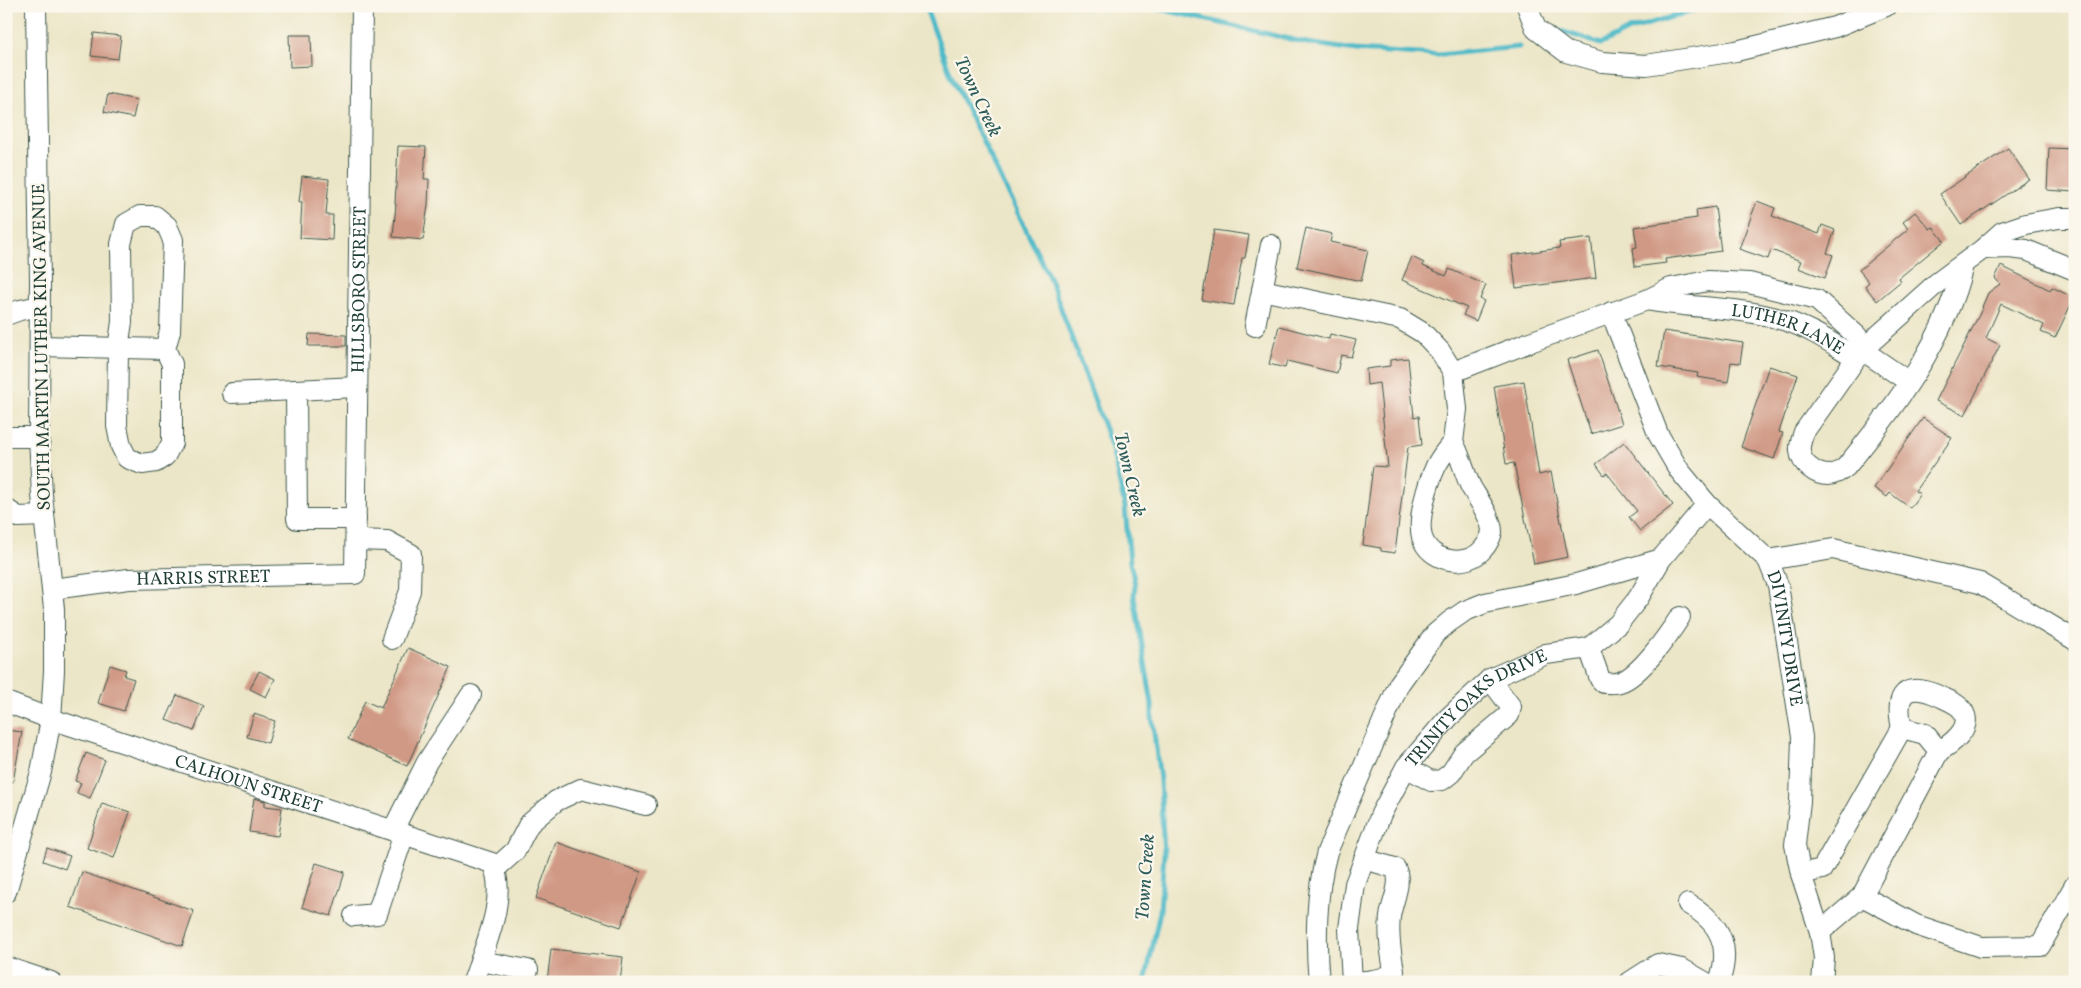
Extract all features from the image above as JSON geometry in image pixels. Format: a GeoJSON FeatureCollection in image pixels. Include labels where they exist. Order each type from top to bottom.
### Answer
{"type":"FeatureCollection","features":[{"type":"Feature","properties":{"kind":"street","name":"SOUTH MARTIN LUTHER KING AVENUE"},"geometry":{"type":"LineString","coordinates":[[6,892],[12,854],[41,772],[51,719],[55,648],[39,437],[40,306],[36,6]]}},
{"type":"Feature","properties":{"kind":"street","name":"HILLSBORO STREET"},"geometry":{"type":"LineString","coordinates":[[355,574],[362,6]]}},
{"type":"Feature","properties":{"kind":"street"},"geometry":{"type":"LineString","coordinates":[[1527,6],[1536,29],[1566,52],[1602,62],[1646,65],[1736,51],[1835,27],[1886,6]]}},
{"type":"Feature","properties":{"kind":"street"},"geometry":{"type":"LineString","coordinates":[[140,216],[154,216],[167,226],[173,240],[170,331],[165,349],[172,364],[172,443],[165,456],[156,462],[142,464],[127,458],[121,446],[117,426],[118,348],[122,322],[121,244],[126,224],[140,216]]}},
{"type":"Feature","properties":{"kind":"street"},"geometry":{"type":"LineString","coordinates":[[1963,265],[1958,284],[1936,340],[1909,382],[1846,467],[1838,473],[1829,475],[1814,471],[1804,462],[1799,450],[1804,432],[1862,350],[1937,283],[1963,265],[2002,232],[2059,218],[2075,218]]}},
{"type":"Feature","properties":{"kind":"street"},"geometry":{"type":"LineString","coordinates":[[1255,326],[1271,245]]}},
{"type":"Feature","properties":{"kind":"street"},"geometry":{"type":"LineString","coordinates":[[1983,249],[2009,248],[2026,250],[2075,270]]}},
{"type":"Feature","properties":{"kind":"street","name":"LUTHER LANE"},"geometry":{"type":"LineString","coordinates":[[1453,372],[1647,300],[1671,288],[1708,281],[1750,283],[1817,300],[1857,336],[1862,350],[1848,353],[1808,329],[1752,312],[1710,307],[1674,306],[1647,300]]}},
{"type":"Feature","properties":{"kind":"street"},"geometry":{"type":"LineString","coordinates":[[1262,290],[1400,319],[1423,332],[1440,351],[1453,372],[1457,409],[1453,442],[1436,466],[1422,513],[1422,537],[1431,550],[1445,559],[1461,562],[1477,557],[1487,544],[1492,532],[1485,511],[1470,486],[1461,457],[1453,442]]}},
{"type":"Feature","properties":{"kind":"street"},"geometry":{"type":"LineString","coordinates":[[6,315],[40,306]]}},
{"type":"Feature","properties":{"kind":"street","name":"DIVINITY DRIVE"},"geometry":{"type":"LineString","coordinates":[[1611,312],[1658,434],[1679,470],[1707,504],[1768,560],[1778,585],[1802,736],[1800,801],[1795,845],[1801,874],[1820,932],[1824,958],[1822,982]]}},
{"type":"Feature","properties":{"kind":"street"},"geometry":{"type":"LineString","coordinates":[[40,346],[165,349]]}},
{"type":"Feature","properties":{"kind":"street"},"geometry":{"type":"LineString","coordinates":[[1862,350],[1909,382]]}},
{"type":"Feature","properties":{"kind":"street"},"geometry":{"type":"LineString","coordinates":[[232,393],[358,387]]}},
{"type":"Feature","properties":{"kind":"street"},"geometry":{"type":"LineString","coordinates":[[296,390],[297,519],[356,519]]}},
{"type":"Feature","properties":{"kind":"street"},"geometry":{"type":"LineString","coordinates":[[6,437],[39,437]]}},
{"type":"Feature","properties":{"kind":"street"},"geometry":{"type":"LineString","coordinates":[[1680,617],[1641,668],[1620,682],[1604,683],[1600,679],[1589,648],[1618,624],[1639,597],[1662,559],[1707,504]]}},
{"type":"Feature","properties":{"kind":"street"},"geometry":{"type":"LineString","coordinates":[[6,509],[18,517],[44,516]]}},
{"type":"Feature","properties":{"kind":"street"},"geometry":{"type":"LineString","coordinates":[[356,540],[387,541],[410,554],[410,591],[392,639]]}},
{"type":"Feature","properties":{"kind":"street"},"geometry":{"type":"LineString","coordinates":[[1768,560],[1833,549],[1980,583],[2075,640]]}},
{"type":"Feature","properties":{"kind":"street"},"geometry":{"type":"LineString","coordinates":[[1319,982],[1316,952],[1322,877],[1327,852],[1399,684],[1435,634],[1465,611],[1485,603],[1576,584],[1662,559]]}},
{"type":"Feature","properties":{"kind":"street","name":"HARRIS STREET"},"geometry":{"type":"LineString","coordinates":[[52,589],[129,579],[355,574]]}},
{"type":"Feature","properties":{"kind":"street","name":"TRINITY OAKS DRIVE"},"geometry":{"type":"LineString","coordinates":[[1352,982],[1349,929],[1355,884],[1381,814],[1406,767],[1448,718],[1490,679],[1546,654],[1589,648]]}},
{"type":"Feature","properties":{"kind":"street"},"geometry":{"type":"LineString","coordinates":[[1406,767],[1431,781],[1442,780],[1451,773],[1464,753],[1509,715],[1510,707],[1490,679]]}},
{"type":"Feature","properties":{"kind":"street"},"geometry":{"type":"LineString","coordinates":[[1801,874],[1822,869],[1902,728],[1898,712],[1902,696],[1911,689],[1923,689],[1954,703],[1964,713],[1965,722],[1960,735],[1950,745],[1939,751],[1862,896],[1820,932]]}},
{"type":"Feature","properties":{"kind":"street"},"geometry":{"type":"LineString","coordinates":[[354,916],[378,914],[398,832],[428,762],[471,695]]}},
{"type":"Feature","properties":{"kind":"street","name":"CALHOUN STREET"},"geometry":{"type":"LineString","coordinates":[[6,702],[51,719],[398,832],[493,866]]}},
{"type":"Feature","properties":{"kind":"street"},"geometry":{"type":"LineString","coordinates":[[1902,728],[1925,734],[1939,751]]}},
{"type":"Feature","properties":{"kind":"street"},"geometry":{"type":"LineString","coordinates":[[473,982],[498,896],[493,866],[515,851],[529,824],[556,801],[581,789],[646,805]]}},
{"type":"Feature","properties":{"kind":"street"},"geometry":{"type":"LineString","coordinates":[[1357,982],[1378,980],[1389,976],[1394,971],[1390,945],[1390,916],[1398,875],[1395,868],[1364,859]]}},
{"type":"Feature","properties":{"kind":"street"},"geometry":{"type":"LineString","coordinates":[[1862,896],[1916,925],[1982,947],[2040,946],[2075,884]]}},
{"type":"Feature","properties":{"kind":"street"},"geometry":{"type":"LineString","coordinates":[[1688,904],[1704,913],[1716,926],[1725,947],[1723,971],[1719,982]]}},
{"type":"Feature","properties":{"kind":"street"},"geometry":{"type":"LineString","coordinates":[[480,961],[528,970]]}},
{"type":"Feature","properties":{"kind":"street"},"geometry":{"type":"LineString","coordinates":[[1630,982],[1658,964],[1682,968],[1705,982]]}},
{"type":"Feature","properties":{"kind":"street"},"geometry":{"type":"LineString","coordinates":[[6,967],[51,982]]}},
{"type":"Feature","properties":{"kind":"building"},"geometry":{"type":"Polygon","coordinates":[[[94,33],[121,36],[118,59],[91,56],[94,33]]]}},
{"type":"Feature","properties":{"kind":"building"},"geometry":{"type":"Polygon","coordinates":[[[289,35],[311,35],[312,66],[290,67],[289,35]]]}},
{"type":"Feature","properties":{"kind":"building"},"geometry":{"type":"Polygon","coordinates":[[[108,94],[137,100],[133,118],[104,112],[108,94]]]}},
{"type":"Feature","properties":{"kind":"building"},"geometry":{"type":"Polygon","coordinates":[[[398,146],[426,147],[424,179],[429,179],[428,205],[423,240],[393,237],[398,146]]]}},
{"type":"Feature","properties":{"kind":"building"},"geometry":{"type":"Polygon","coordinates":[[[2008,148],[2029,179],[1961,225],[1940,194],[2008,148]]]}},
{"type":"Feature","properties":{"kind":"building"},"geometry":{"type":"Polygon","coordinates":[[[2049,148],[2075,149],[2074,192],[2047,190],[2049,148]]]}},
{"type":"Feature","properties":{"kind":"building"},"geometry":{"type":"Polygon","coordinates":[[[302,176],[329,179],[326,215],[333,215],[332,240],[300,238],[302,202],[299,202],[302,176]]]}},
{"type":"Feature","properties":{"kind":"building"},"geometry":{"type":"Polygon","coordinates":[[[1757,201],[1775,208],[1772,216],[1819,234],[1822,225],[1835,230],[1827,253],[1833,255],[1825,278],[1798,268],[1801,261],[1771,250],[1768,259],[1739,249],[1757,201]]]}},
{"type":"Feature","properties":{"kind":"building"},"geometry":{"type":"Polygon","coordinates":[[[1715,207],[1721,251],[1665,259],[1666,263],[1635,267],[1633,248],[1637,247],[1634,227],[1697,218],[1696,210],[1715,207]]]}},
{"type":"Feature","properties":{"kind":"building"},"geometry":{"type":"Polygon","coordinates":[[[1915,212],[1930,229],[1933,227],[1944,241],[1899,278],[1901,281],[1877,301],[1865,286],[1869,282],[1859,270],[1908,229],[1903,222],[1915,212]]]}},
{"type":"Feature","properties":{"kind":"building"},"geometry":{"type":"Polygon","coordinates":[[[1306,228],[1332,234],[1330,242],[1368,250],[1361,281],[1297,267],[1306,228]]]}},
{"type":"Feature","properties":{"kind":"building"},"geometry":{"type":"Polygon","coordinates":[[[1214,230],[1249,235],[1245,258],[1242,258],[1234,305],[1202,300],[1214,230]]]}},
{"type":"Feature","properties":{"kind":"building"},"geometry":{"type":"Polygon","coordinates":[[[1591,238],[1596,278],[1516,288],[1512,255],[1560,248],[1559,242],[1591,238]]]}},
{"type":"Feature","properties":{"kind":"building"},"geometry":{"type":"Polygon","coordinates":[[[1412,257],[1424,263],[1423,266],[1446,276],[1449,269],[1486,285],[1480,299],[1484,301],[1476,321],[1463,315],[1467,308],[1402,280],[1412,257]]]}},
{"type":"Feature","properties":{"kind":"building"},"geometry":{"type":"Polygon","coordinates":[[[2001,266],[2050,290],[2052,287],[2074,298],[2055,338],[2041,332],[2044,325],[2001,304],[1986,338],[2000,345],[1965,415],[1936,401],[1983,307],[1988,293],[2000,284],[1995,278],[2001,266]]]}},
{"type":"Feature","properties":{"kind":"building"},"geometry":{"type":"Polygon","coordinates":[[[1279,326],[1329,339],[1330,334],[1356,340],[1351,357],[1341,355],[1337,373],[1287,361],[1285,368],[1269,364],[1279,326]]]}},
{"type":"Feature","properties":{"kind":"building"},"geometry":{"type":"Polygon","coordinates":[[[1664,331],[1743,343],[1740,363],[1731,362],[1728,382],[1697,377],[1698,373],[1658,367],[1664,331]]]}},
{"type":"Feature","properties":{"kind":"building"},"geometry":{"type":"Polygon","coordinates":[[[309,334],[346,335],[346,346],[308,346],[309,334]]]}},
{"type":"Feature","properties":{"kind":"building"},"geometry":{"type":"Polygon","coordinates":[[[1598,350],[1622,424],[1591,434],[1567,360],[1598,350]]]}},
{"type":"Feature","properties":{"kind":"building"},"geometry":{"type":"Polygon","coordinates":[[[1408,358],[1414,417],[1419,416],[1422,445],[1408,447],[1395,553],[1363,545],[1373,466],[1388,467],[1379,383],[1367,385],[1366,369],[1390,366],[1390,360],[1408,358]]]}},
{"type":"Feature","properties":{"kind":"building"},"geometry":{"type":"Polygon","coordinates":[[[1769,366],[1798,375],[1779,432],[1783,433],[1774,459],[1741,447],[1769,366]]]}},
{"type":"Feature","properties":{"kind":"building"},"geometry":{"type":"Polygon","coordinates":[[[1524,381],[1539,475],[1551,472],[1568,557],[1534,564],[1514,463],[1506,464],[1494,386],[1524,381]]]}},
{"type":"Feature","properties":{"kind":"building"},"geometry":{"type":"Polygon","coordinates":[[[1923,418],[1952,438],[1915,491],[1920,494],[1910,508],[1890,493],[1887,497],[1874,488],[1923,418]]]}},
{"type":"Feature","properties":{"kind":"building"},"geometry":{"type":"Polygon","coordinates":[[[1624,442],[1673,505],[1640,531],[1629,517],[1637,511],[1607,473],[1604,475],[1596,464],[1624,442]]]}},
{"type":"Feature","properties":{"kind":"building"},"geometry":{"type":"Polygon","coordinates":[[[408,648],[451,667],[407,766],[348,739],[365,701],[381,708],[408,648]]]}},
{"type":"Feature","properties":{"kind":"building"},"geometry":{"type":"Polygon","coordinates":[[[110,665],[126,670],[124,676],[134,679],[124,711],[98,703],[110,665]]]}},
{"type":"Feature","properties":{"kind":"building"},"geometry":{"type":"Polygon","coordinates":[[[259,671],[275,679],[266,697],[250,689],[259,671]]]}},
{"type":"Feature","properties":{"kind":"building"},"geometry":{"type":"Polygon","coordinates":[[[177,695],[204,706],[194,731],[166,720],[177,695]]]}},
{"type":"Feature","properties":{"kind":"building"},"geometry":{"type":"Polygon","coordinates":[[[254,714],[275,721],[268,743],[247,737],[254,714]]]}},
{"type":"Feature","properties":{"kind":"building"},"geometry":{"type":"Polygon","coordinates":[[[6,730],[22,732],[13,782],[6,781],[6,730]]]}},
{"type":"Feature","properties":{"kind":"building"},"geometry":{"type":"Polygon","coordinates":[[[86,753],[105,760],[90,798],[77,793],[81,783],[75,781],[86,753]]]}},
{"type":"Feature","properties":{"kind":"building"},"geometry":{"type":"Polygon","coordinates":[[[254,798],[265,801],[265,806],[282,808],[278,836],[249,832],[254,798]]]}},
{"type":"Feature","properties":{"kind":"building"},"geometry":{"type":"Polygon","coordinates":[[[102,803],[130,812],[114,858],[87,848],[102,803]]]}},
{"type":"Feature","properties":{"kind":"building"},"geometry":{"type":"Polygon","coordinates":[[[556,842],[641,872],[621,927],[536,898],[556,842]]]}},
{"type":"Feature","properties":{"kind":"building"},"geometry":{"type":"Polygon","coordinates":[[[47,848],[70,856],[65,869],[43,861],[47,848]]]}},
{"type":"Feature","properties":{"kind":"building"},"geometry":{"type":"Polygon","coordinates":[[[316,863],[345,872],[331,916],[302,907],[316,863]]]}},
{"type":"Feature","properties":{"kind":"building"},"geometry":{"type":"Polygon","coordinates":[[[82,872],[194,911],[182,946],[70,907],[82,872]]]}},
{"type":"Feature","properties":{"kind":"building"},"geometry":{"type":"Polygon","coordinates":[[[551,949],[623,957],[620,982],[547,982],[551,949]]]}},
{"type":"Feature","properties":{"kind":"waterway","name":"Town Creek"},"geometry":{"type":"LineString","coordinates":[[925,6],[952,78],[1051,281],[1112,448],[1125,507],[1130,562],[1135,584],[1134,597],[1152,704],[1160,780],[1164,854],[1160,911],[1145,982]]}},
{"type":"Feature","properties":{"kind":"waterway"},"geometry":{"type":"LineString","coordinates":[[1147,6],[1307,43],[1355,50],[1437,55],[1519,47]]}},
{"type":"Feature","properties":{"kind":"waterway"},"geometry":{"type":"LineString","coordinates":[[1555,29],[1601,44],[1629,30],[1707,6]]}}]}
